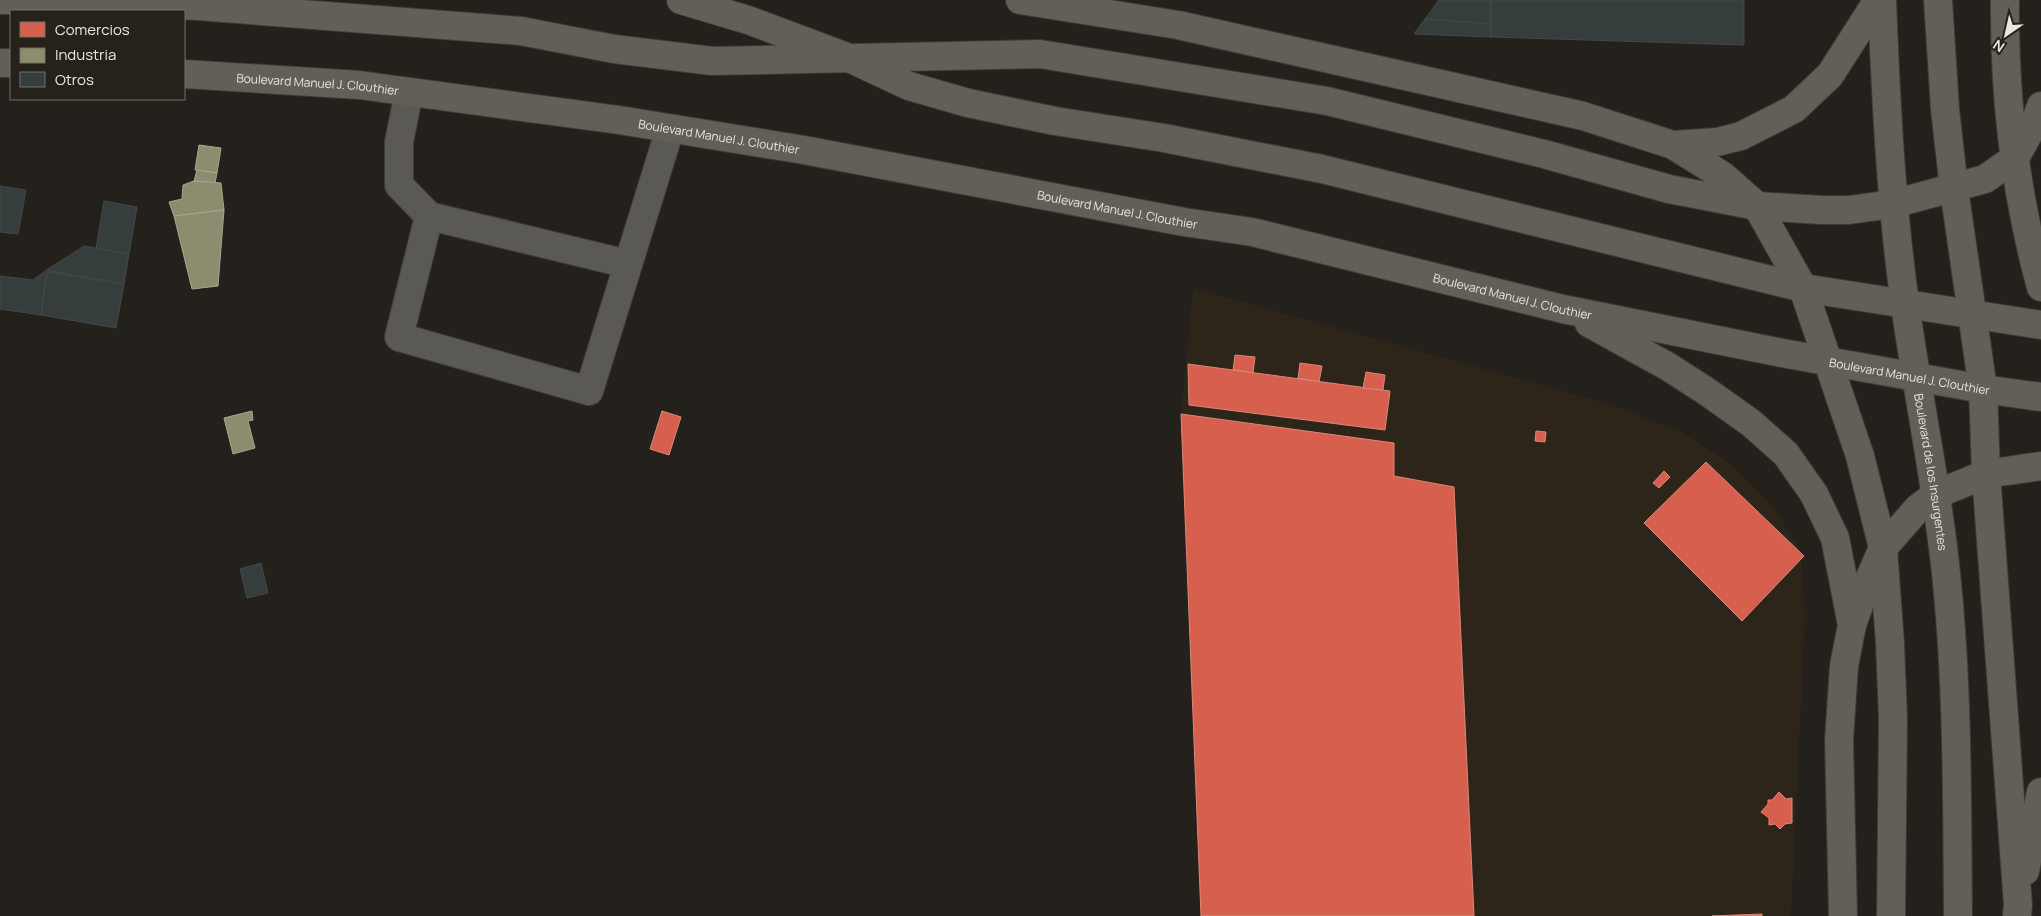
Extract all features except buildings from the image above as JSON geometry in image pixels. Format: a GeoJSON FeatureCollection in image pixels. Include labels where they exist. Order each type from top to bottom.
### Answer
{"type":"FeatureCollection","features":[{"type":"Feature","properties":{"kind":"main road"},"geometry":{"type":"LineString","coordinates":[[0,0],[94,1],[198,6],[521,31],[614,49],[712,61],[1040,54],[1327,101],[1544,154],[1669,189],[1757,206],[1840,210],[1893,204],[1954,189],[1985,179],[2015,158],[2036,120],[2041,106]]}},
{"type":"Feature","properties":{"kind":"main road"},"geometry":{"type":"LineString","coordinates":[[681,0],[748,20],[847,57],[909,86],[968,104],[1055,121],[1164,138],[1322,169],[1803,288],[2041,326]]}},
{"type":"Feature","properties":{"kind":"main road"},"geometry":{"type":"LineString","coordinates":[[1020,0],[1178,25],[1583,116],[1674,145],[1723,176],[1757,206],[1803,288],[1860,456],[1883,548],[1893,719],[1891,916]]}},
{"type":"Feature","properties":{"kind":"main road"},"geometry":{"type":"LineString","coordinates":[[1674,145],[1717,142],[1740,136],[1794,109],[1830,76],[1878,0]]}},
{"type":"Feature","properties":{"kind":"main road","name":"Boulevard de los Insurgentes"},"geometry":{"type":"LineString","coordinates":[[1882,0],[1887,121],[1893,204],[1905,305],[1937,494],[1954,662],[1958,916]]}},
{"type":"Feature","properties":{"kind":"main road"},"geometry":{"type":"LineString","coordinates":[[1938,0],[1945,109],[1954,189],[1983,388],[1986,474],[2018,910]]}},
{"type":"Feature","properties":{"kind":"main road"},"geometry":{"type":"LineString","coordinates":[[2006,0],[2005,58],[2015,158],[2025,224],[2041,287]]}},
{"type":"Feature","properties":{"kind":"main road","name":"Boulevard Manuel J. Clouthier"},"geometry":{"type":"LineString","coordinates":[[185,74],[358,84],[670,128],[804,150],[1184,222],[1252,232],[1564,309],[1829,362],[2041,397]]}},
{"type":"Feature","properties":{"kind":"main road"},"geometry":{"type":"LineString","coordinates":[[1564,309],[1667,366],[1706,391],[1750,423],[1786,454],[1814,494],[1835,538],[1852,625]]}},
{"type":"Feature","properties":{"kind":"main road"},"geometry":{"type":"LineString","coordinates":[[1843,916],[1839,740],[1844,666],[1852,625],[1883,548],[1918,508],[1937,494],[1986,474],[2041,466]]}},
{"type":"Feature","properties":{"kind":"main road"},"geometry":{"type":"LineString","coordinates":[[2018,910],[2041,792]]}},
{"type":"Feature","properties":{"kind":"lane"},"geometry":{"type":"LineString","coordinates":[[409,92],[399,142],[399,185],[429,216],[628,264]]}},
{"type":"Feature","properties":{"kind":"lane"},"geometry":{"type":"LineString","coordinates":[[429,216],[398,337],[589,391],[670,128]]}},
{"type":"Feature","properties":{"kind":"shaded area"},"geometry":{"type":"Polygon","coordinates":[[[1193,288],[1613,405],[1681,432],[1730,463],[1772,506],[1800,549],[1805,615],[1791,916],[1201,916],[1181,414],[1193,288]]]}}]}
